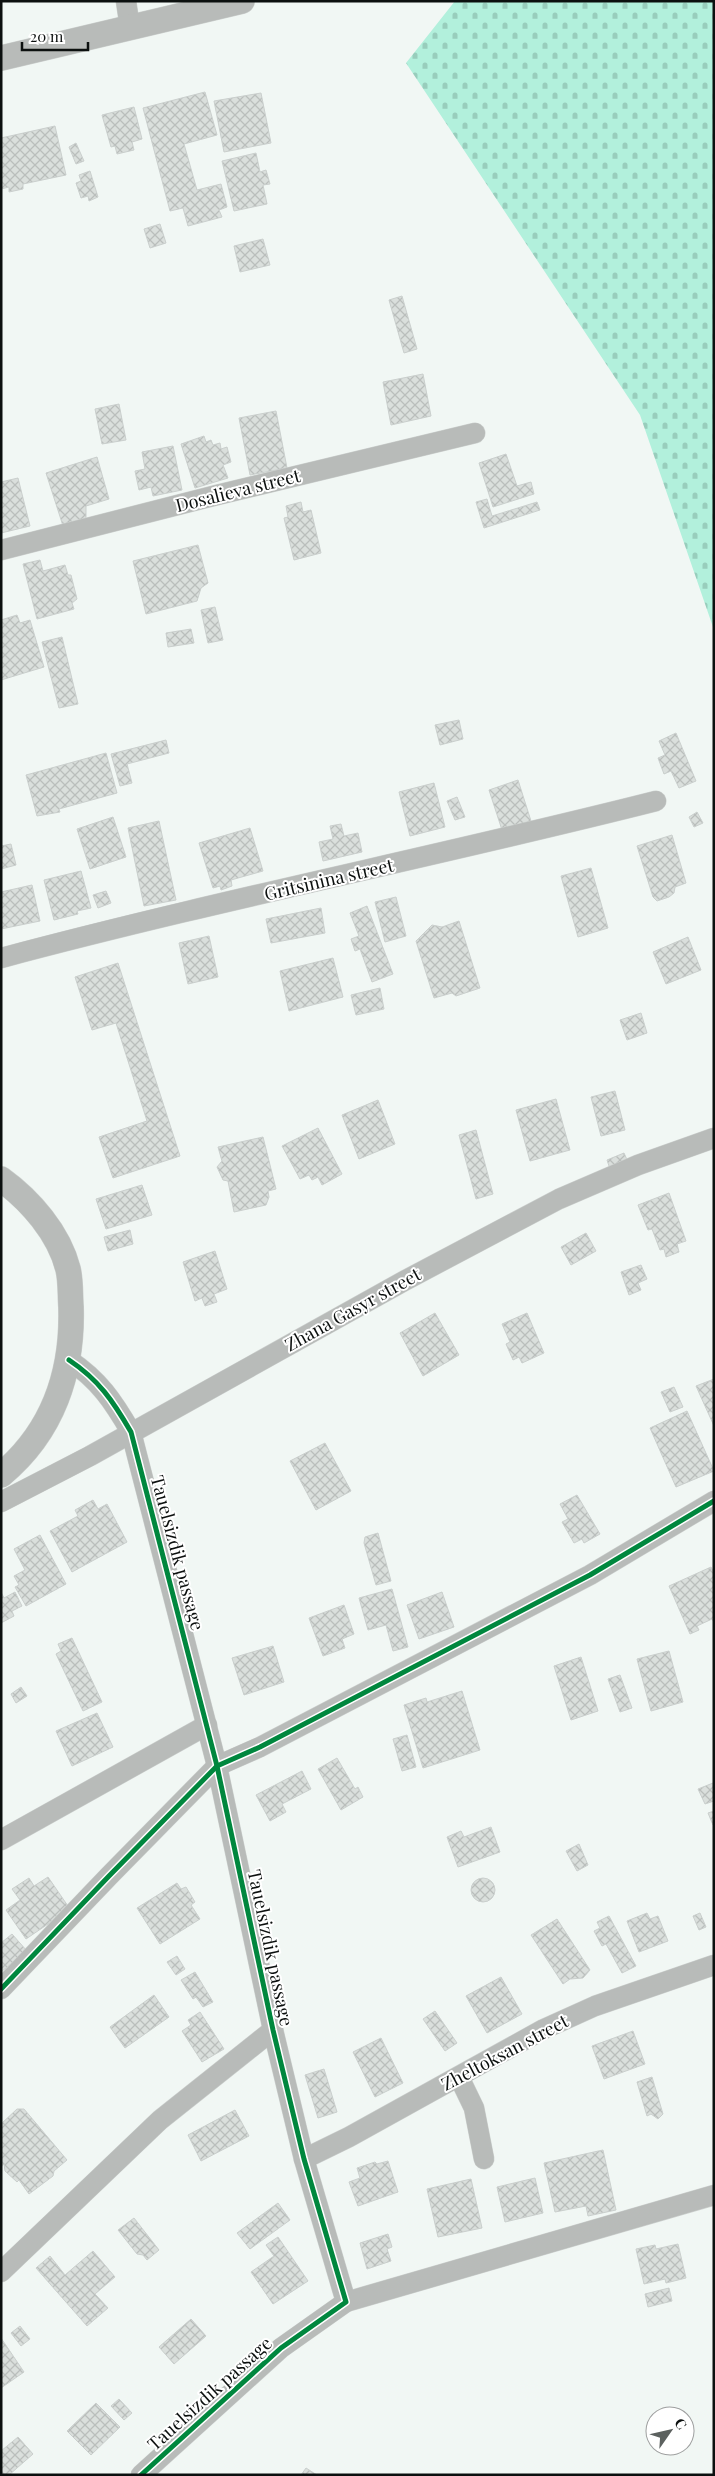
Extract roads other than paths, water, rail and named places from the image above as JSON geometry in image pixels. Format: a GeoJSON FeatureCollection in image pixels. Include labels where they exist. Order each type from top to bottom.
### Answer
{"type":"FeatureCollection","features":[{"type":"Feature","properties":{"kind":"street"},"geometry":{"type":"LineString","coordinates":[[126,1],[130,28]]}},
{"type":"Feature","properties":{"kind":"street"},"geometry":{"type":"LineString","coordinates":[[1,58],[242,1]]}},
{"type":"Feature","properties":{"kind":"street","name":"Dosalieva street"},"geometry":{"type":"LineString","coordinates":[[1,550],[217,495],[476,434]]}},
{"type":"Feature","properties":{"kind":"street","name":"Gritsinina street"},"geometry":{"type":"LineString","coordinates":[[1,958],[92,934],[492,842],[656,801]]}},
{"type":"Feature","properties":{"kind":"street","name":"Zhana Gasyr street"},"geometry":{"type":"LineString","coordinates":[[1,1502],[23,1492],[404,1281],[560,1199],[638,1165],[714,1138]]}},
{"type":"Feature","properties":{"kind":"street"},"geometry":{"type":"LineString","coordinates":[[1,1179],[22,1195],[50,1230],[68,1268],[72,1334],[69,1360],[64,1378],[44,1427],[5,1472],[23,1492]]}},
{"type":"Feature","properties":{"kind":"street","name":"Tauelsizdik passage"},"geometry":{"type":"LineString","coordinates":[[69,1360],[90,1374],[116,1407],[131,1432],[218,1766],[273,2030],[304,2159],[346,2302],[281,2348],[141,2475]]}},
{"type":"Feature","properties":{"kind":"street"},"geometry":{"type":"LineString","coordinates":[[1,1989],[218,1766],[260,1747],[590,1575],[714,1501]]}},
{"type":"Feature","properties":{"kind":"street"},"geometry":{"type":"LineString","coordinates":[[1,1840],[206,1725]]}},
{"type":"Feature","properties":{"kind":"street","name":"Zheltoksan street"},"geometry":{"type":"LineString","coordinates":[[304,2159],[349,2137],[544,2029],[595,2006],[714,1965]]}},
{"type":"Feature","properties":{"kind":"street"},"geometry":{"type":"LineString","coordinates":[[1,2272],[160,2120],[273,2030]]}},
{"type":"Feature","properties":{"kind":"street"},"geometry":{"type":"LineString","coordinates":[[459,2077],[474,2108],[484,2159]]}},
{"type":"Feature","properties":{"kind":"street"},"geometry":{"type":"LineString","coordinates":[[346,2302],[714,2195]]}}]}
